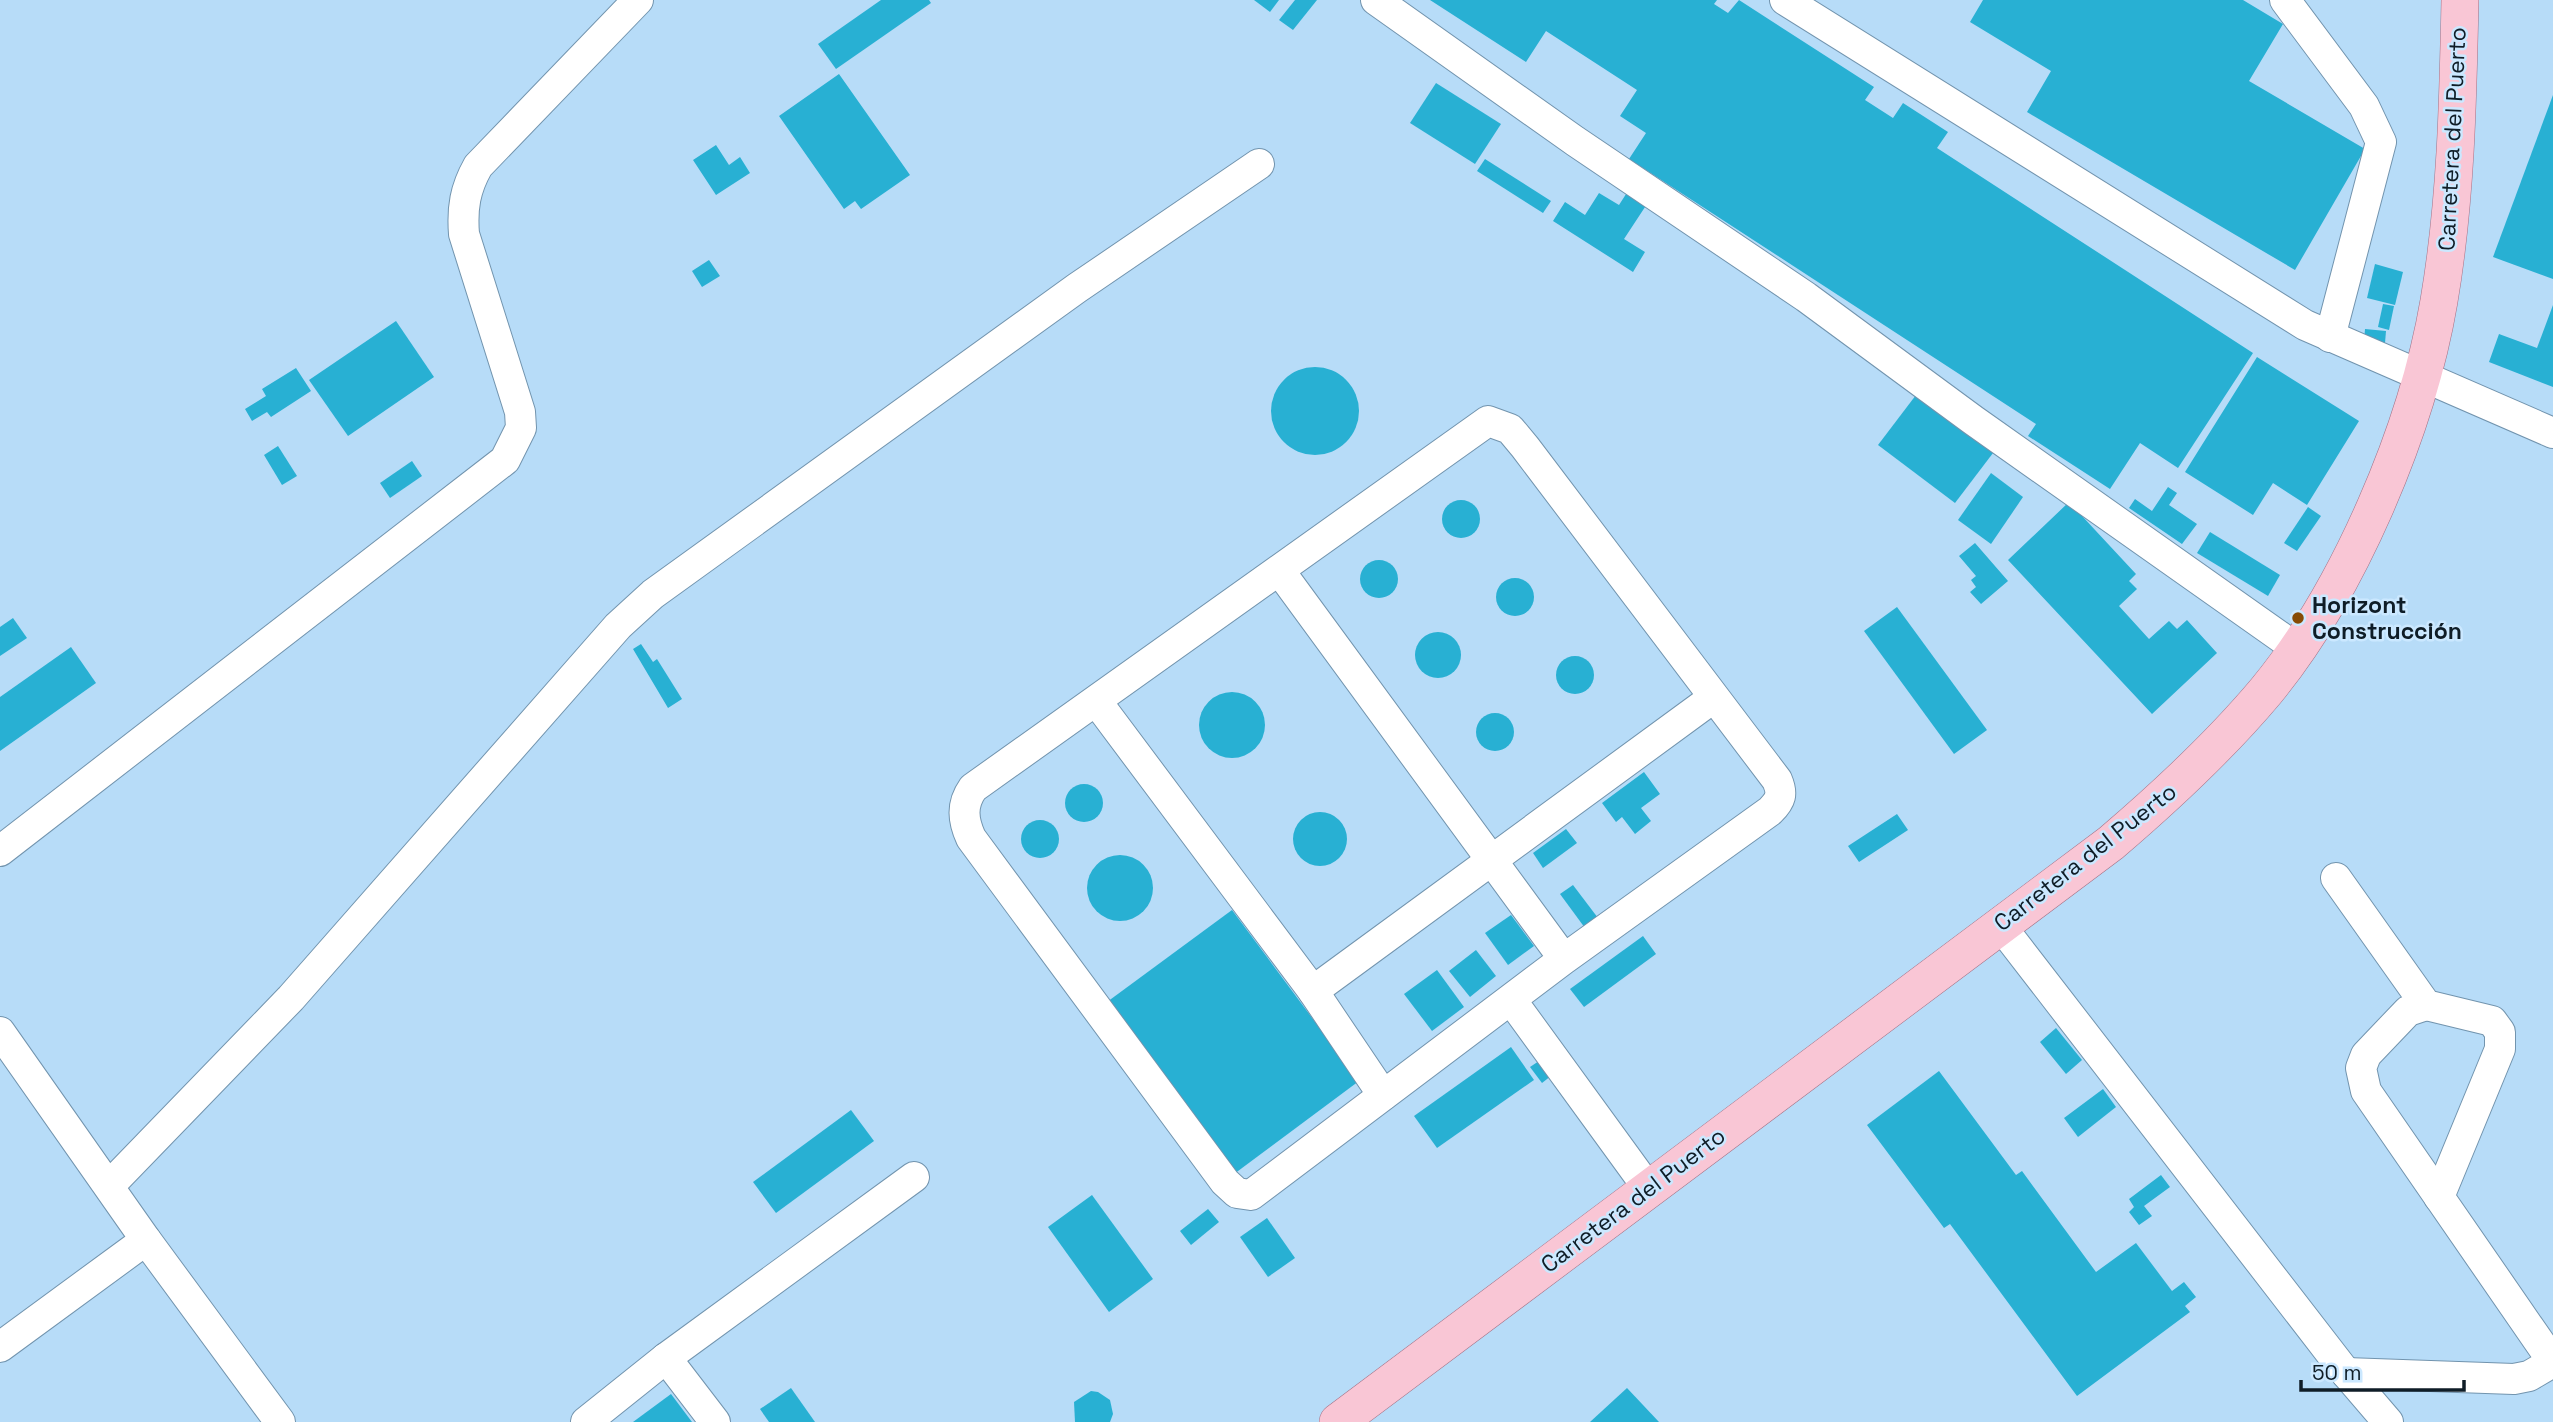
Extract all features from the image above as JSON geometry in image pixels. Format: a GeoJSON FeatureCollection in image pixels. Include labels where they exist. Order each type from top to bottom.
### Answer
{"type":"FeatureCollection","features":[{"type":"Feature","properties":{"kind":"main road","name":"Carretera del Puerto"},"geometry":{"type":"LineString","coordinates":[[1338,1422],[2111,843],[2170,792],[2259,698],[2318,618],[2360,537],[2397,451],[2423,376],[2448,241],[2457,145],[2460,0]]}},
{"type":"Feature","properties":{"kind":"lane"},"geometry":{"type":"LineString","coordinates":[[0,851],[505,460],[521,428],[520,412],[464,234],[463,210],[467,186],[478,166],[638,0]]}},
{"type":"Feature","properties":{"kind":"lane"},"geometry":{"type":"LineString","coordinates":[[1376,0],[1575,141],[1806,297],[1994,435],[2296,648]]}},
{"type":"Feature","properties":{"kind":"lane"},"geometry":{"type":"LineString","coordinates":[[1785,0],[2305,325],[2553,433]]}},
{"type":"Feature","properties":{"kind":"lane"},"geometry":{"type":"LineString","coordinates":[[2285,0],[2364,106],[2381,142],[2330,337]]}},
{"type":"Feature","properties":{"kind":"lane"},"geometry":{"type":"LineString","coordinates":[[109,1186],[291,998],[618,626],[653,594],[1065,296],[1259,164]]}},
{"type":"Feature","properties":{"kind":"lane"},"geometry":{"type":"LineString","coordinates":[[1488,421],[1510,429],[1713,698],[1777,780],[1782,792],[1779,801],[1251,1195],[1237,1193],[1225,1182],[971,838],[964,823],[965,799],[973,788],[1488,421]]}},
{"type":"Feature","properties":{"kind":"lane"},"geometry":{"type":"LineString","coordinates":[[1279,570],[1564,959]]}},
{"type":"Feature","properties":{"kind":"lane"},"geometry":{"type":"LineString","coordinates":[[1313,991],[1713,698]]}},
{"type":"Feature","properties":{"kind":"lane"},"geometry":{"type":"LineString","coordinates":[[1097,702],[1313,991],[1383,1095]]}},
{"type":"Feature","properties":{"kind":"lane"},"geometry":{"type":"LineString","coordinates":[[2336,878],[2426,1005]]}},
{"type":"Feature","properties":{"kind":"lane"},"geometry":{"type":"LineString","coordinates":[[2000,925],[2346,1373],[2388,1422]]}},
{"type":"Feature","properties":{"kind":"lane"},"geometry":{"type":"LineString","coordinates":[[1511,1001],[1648,1188]]}},
{"type":"Feature","properties":{"kind":"lane"},"geometry":{"type":"LineString","coordinates":[[2346,1373],[2514,1379],[2529,1376],[2553,1362],[2439,1197],[2366,1091],[2361,1068],[2366,1055],[2408,1011],[2426,1005],[2492,1021],[2500,1032],[2500,1049],[2439,1197]]}},
{"type":"Feature","properties":{"kind":"lane"},"geometry":{"type":"LineString","coordinates":[[0,1032],[146,1240],[280,1422]]}},
{"type":"Feature","properties":{"kind":"lane"},"geometry":{"type":"LineString","coordinates":[[586,1422],[666,1358],[914,1177]]}},
{"type":"Feature","properties":{"kind":"lane"},"geometry":{"type":"LineString","coordinates":[[0,1347],[146,1240]]}},
{"type":"Feature","properties":{"kind":"lane"},"geometry":{"type":"LineString","coordinates":[[666,1358],[715,1422]]}},
{"type":"Feature","properties":{"kind":"building"},"geometry":{"type":"Polygon","coordinates":[[[881,0],[929,0],[931,3],[836,69],[818,44],[881,0]]]}},
{"type":"Feature","properties":{"kind":"building"},"geometry":{"type":"Polygon","coordinates":[[[1254,0],[1279,0],[1270,12],[1254,0]]]}},
{"type":"Feature","properties":{"kind":"building"},"geometry":{"type":"Polygon","coordinates":[[[1295,0],[1317,0],[1293,30],[1279,20],[1295,0]]]}},
{"type":"Feature","properties":{"kind":"building"},"geometry":{"type":"Polygon","coordinates":[[[1430,0],[1717,0],[1714,4],[1728,13],[1739,0],[1874,87],[1865,100],[1893,118],[1903,103],[1948,132],[1937,148],[2253,353],[2178,468],[2140,443],[2110,489],[2028,436],[2036,424],[1629,159],[1646,133],[1620,116],[1637,90],[1546,31],[1526,62],[1430,0]]]}},
{"type":"Feature","properties":{"kind":"building"},"geometry":{"type":"Polygon","coordinates":[[[1983,0],[2243,0],[2283,24],[2249,81],[2365,149],[2295,270],[2027,112],[2051,71],[1970,22],[1983,0]]]}},
{"type":"Feature","properties":{"kind":"building"},"geometry":{"type":"Polygon","coordinates":[[[839,74],[910,175],[861,209],[855,201],[844,209],[779,116],[839,74]]]}},
{"type":"Feature","properties":{"kind":"building"},"geometry":{"type":"Polygon","coordinates":[[[1436,83],[1501,124],[1475,164],[1410,123],[1436,83]]]}},
{"type":"Feature","properties":{"kind":"building"},"geometry":{"type":"Polygon","coordinates":[[[2553,95],[2553,279],[2493,257],[2553,95]]]}},
{"type":"Feature","properties":{"kind":"building"},"geometry":{"type":"Polygon","coordinates":[[[716,145],[729,165],[740,157],[750,173],[716,195],[693,160],[716,145]]]}},
{"type":"Feature","properties":{"kind":"building"},"geometry":{"type":"Polygon","coordinates":[[[1485,159],[1551,201],[1543,213],[1477,171],[1485,159]]]}},
{"type":"Feature","properties":{"kind":"building"},"geometry":{"type":"Polygon","coordinates":[[[1628,191],[1647,204],[1624,239],[1645,252],[1633,272],[1553,221],[1565,202],[1585,215],[1599,193],[1619,205],[1628,191]]]}},
{"type":"Feature","properties":{"kind":"building"},"geometry":{"type":"Polygon","coordinates":[[[709,260],[720,276],[702,287],[692,271],[709,260]]]}},
{"type":"Feature","properties":{"kind":"building"},"geometry":{"type":"Polygon","coordinates":[[[2375,264],[2403,272],[2395,305],[2367,298],[2375,264]]]}},
{"type":"Feature","properties":{"kind":"building"},"geometry":{"type":"Polygon","coordinates":[[[2383,304],[2394,306],[2389,330],[2378,327],[2383,304]]]}},
{"type":"Feature","properties":{"kind":"building"},"geometry":{"type":"Polygon","coordinates":[[[2553,305],[2553,387],[2489,362],[2499,334],[2537,348],[2553,305]]]}},
{"type":"Feature","properties":{"kind":"building"},"geometry":{"type":"Polygon","coordinates":[[[396,321],[434,377],[348,436],[309,380],[396,321]]]}},
{"type":"Feature","properties":{"kind":"building"},"geometry":{"type":"Polygon","coordinates":[[[2365,329],[2386,331],[2385,343],[2364,342],[2365,329]]]}},
{"type":"Feature","properties":{"kind":"building"},"geometry":{"type":"Polygon","coordinates":[[[2257,357],[2359,421],[2307,505],[2273,483],[2253,515],[2185,472],[2257,357]]]}},
{"type":"Feature","properties":{"kind":"building"},"geometry":{"type":"Polygon","coordinates":[[[1315,367],[1332,370],[1346,380],[1356,394],[1359,411],[1356,428],[1346,442],[1332,452],[1315,455],[1298,452],[1284,442],[1274,428],[1271,411],[1274,394],[1284,380],[1298,370],[1315,367]]]}},
{"type":"Feature","properties":{"kind":"building"},"geometry":{"type":"Polygon","coordinates":[[[296,368],[311,391],[271,417],[267,412],[252,421],[245,409],[266,396],[262,389],[296,368]]]}},
{"type":"Feature","properties":{"kind":"building"},"geometry":{"type":"Polygon","coordinates":[[[1916,395],[1993,453],[1955,503],[1878,445],[1916,395]]]}},
{"type":"Feature","properties":{"kind":"building"},"geometry":{"type":"Polygon","coordinates":[[[278,446],[297,476],[282,485],[264,455],[278,446]]]}},
{"type":"Feature","properties":{"kind":"building"},"geometry":{"type":"Polygon","coordinates":[[[412,461],[422,476],[390,498],[380,483],[412,461]]]}},
{"type":"Feature","properties":{"kind":"building"},"geometry":{"type":"Polygon","coordinates":[[[1991,473],[2023,497],[1991,544],[1958,520],[1991,473]]]}},
{"type":"Feature","properties":{"kind":"building"},"geometry":{"type":"Polygon","coordinates":[[[2168,487],[2177,493],[2169,505],[2197,524],[2182,544],[2129,508],[2135,499],[2152,511],[2168,487]]]}},
{"type":"Feature","properties":{"kind":"building"},"geometry":{"type":"Polygon","coordinates":[[[1461,500],[1475,505],[1480,519],[1475,533],[1461,538],[1447,533],[1442,519],[1447,505],[1461,500]]]}},
{"type":"Feature","properties":{"kind":"building"},"geometry":{"type":"Polygon","coordinates":[[[2069,502],[2136,574],[2129,581],[2137,589],[2119,606],[2149,639],[2169,621],[2177,629],[2187,620],[2217,653],[2152,714],[2008,560],[2069,502]]]}},
{"type":"Feature","properties":{"kind":"building"},"geometry":{"type":"Polygon","coordinates":[[[2308,507],[2321,516],[2297,551],[2284,543],[2308,507]]]}},
{"type":"Feature","properties":{"kind":"building"},"geometry":{"type":"Polygon","coordinates":[[[2210,532],[2280,575],[2268,596],[2197,553],[2210,532]]]}},
{"type":"Feature","properties":{"kind":"building"},"geometry":{"type":"Polygon","coordinates":[[[1975,543],[2008,581],[1981,604],[1970,592],[1976,587],[1971,580],[1976,576],[1959,556],[1975,543]]]}},
{"type":"Feature","properties":{"kind":"building"},"geometry":{"type":"Polygon","coordinates":[[[1379,560],[1393,565],[1398,579],[1393,593],[1379,598],[1365,593],[1360,579],[1365,565],[1379,560]]]}},
{"type":"Feature","properties":{"kind":"building"},"geometry":{"type":"Polygon","coordinates":[[[1515,578],[1529,583],[1534,597],[1529,611],[1515,616],[1501,611],[1496,597],[1501,583],[1515,578]]]}},
{"type":"Feature","properties":{"kind":"building"},"geometry":{"type":"Polygon","coordinates":[[[1897,607],[1987,730],[1954,754],[1864,631],[1897,607]]]}},
{"type":"Feature","properties":{"kind":"building"},"geometry":{"type":"Polygon","coordinates":[[[13,618],[27,638],[0,656],[0,627],[13,618]]]}},
{"type":"Feature","properties":{"kind":"building"},"geometry":{"type":"Polygon","coordinates":[[[1438,632],[1454,639],[1461,655],[1454,671],[1438,678],[1422,671],[1415,655],[1422,639],[1438,632]]]}},
{"type":"Feature","properties":{"kind":"building"},"geometry":{"type":"Polygon","coordinates":[[[641,644],[653,662],[657,659],[682,699],[668,708],[633,649],[641,644]]]}},
{"type":"Feature","properties":{"kind":"building"},"geometry":{"type":"Polygon","coordinates":[[[71,647],[96,683],[0,751],[0,697],[71,647]]]}},
{"type":"Feature","properties":{"kind":"building"},"geometry":{"type":"Polygon","coordinates":[[[1575,656],[1589,661],[1594,675],[1589,689],[1575,694],[1561,689],[1556,675],[1561,661],[1575,656]]]}},
{"type":"Feature","properties":{"kind":"building"},"geometry":{"type":"Polygon","coordinates":[[[1238,692],[1256,701],[1263,712],[1263,738],[1256,749],[1245,756],[1226,758],[1208,749],[1201,738],[1199,719],[1208,701],[1219,694],[1238,692]]]}},
{"type":"Feature","properties":{"kind":"building"},"geometry":{"type":"Polygon","coordinates":[[[1495,713],[1509,718],[1514,732],[1509,746],[1495,751],[1481,746],[1476,732],[1481,718],[1495,713]]]}},
{"type":"Feature","properties":{"kind":"building"},"geometry":{"type":"Polygon","coordinates":[[[1644,772],[1660,794],[1641,808],[1651,821],[1635,834],[1622,817],[1616,822],[1602,803],[1644,772]]]}},
{"type":"Feature","properties":{"kind":"building"},"geometry":{"type":"Polygon","coordinates":[[[1084,784],[1098,789],[1103,803],[1098,817],[1084,822],[1070,817],[1065,803],[1070,789],[1084,784]]]}},
{"type":"Feature","properties":{"kind":"building"},"geometry":{"type":"Polygon","coordinates":[[[1320,812],[1339,820],[1347,839],[1339,858],[1320,866],[1301,858],[1293,839],[1301,820],[1320,812]]]}},
{"type":"Feature","properties":{"kind":"building"},"geometry":{"type":"Polygon","coordinates":[[[1897,814],[1908,830],[1859,862],[1848,846],[1897,814]]]}},
{"type":"Feature","properties":{"kind":"building"},"geometry":{"type":"Polygon","coordinates":[[[1040,820],[1054,825],[1059,839],[1054,853],[1040,858],[1026,853],[1021,839],[1026,825],[1040,820]]]}},
{"type":"Feature","properties":{"kind":"building"},"geometry":{"type":"Polygon","coordinates":[[[1566,829],[1577,843],[1543,868],[1533,853],[1566,829]]]}},
{"type":"Feature","properties":{"kind":"building"},"geometry":{"type":"Polygon","coordinates":[[[1126,855],[1144,864],[1151,875],[1151,901],[1144,912],[1133,919],[1114,921],[1096,912],[1089,901],[1087,882],[1096,864],[1107,857],[1126,855]]]}},
{"type":"Feature","properties":{"kind":"building"},"geometry":{"type":"Polygon","coordinates":[[[1573,885],[1598,918],[1585,928],[1560,894],[1573,885]]]}},
{"type":"Feature","properties":{"kind":"building"},"geometry":{"type":"Polygon","coordinates":[[[1232,910],[1359,1081],[1234,1174],[1107,1002],[1232,910]]]}},
{"type":"Feature","properties":{"kind":"building"},"geometry":{"type":"Polygon","coordinates":[[[1511,915],[1534,946],[1508,965],[1485,933],[1511,915]]]}},
{"type":"Feature","properties":{"kind":"building"},"geometry":{"type":"Polygon","coordinates":[[[1643,936],[1656,954],[1584,1007],[1570,989],[1643,936]]]}},
{"type":"Feature","properties":{"kind":"building"},"geometry":{"type":"Polygon","coordinates":[[[1476,950],[1496,976],[1470,997],[1449,971],[1476,950]]]}},
{"type":"Feature","properties":{"kind":"building"},"geometry":{"type":"Polygon","coordinates":[[[1437,970],[1464,1007],[1432,1031],[1404,994],[1437,970]]]}},
{"type":"Feature","properties":{"kind":"building"},"geometry":{"type":"Polygon","coordinates":[[[2056,1028],[2082,1060],[2066,1074],[2040,1042],[2056,1028]]]}},
{"type":"Feature","properties":{"kind":"building"},"geometry":{"type":"Polygon","coordinates":[[[1511,1047],[1534,1080],[1437,1148],[1414,1116],[1511,1047]]]}},
{"type":"Feature","properties":{"kind":"building"},"geometry":{"type":"Polygon","coordinates":[[[1545,1057],[1556,1072],[1542,1083],[1530,1067],[1545,1057]]]}},
{"type":"Feature","properties":{"kind":"building"},"geometry":{"type":"Polygon","coordinates":[[[1939,1071],[2016,1175],[2022,1171],[2096,1272],[2136,1243],[2172,1291],[2184,1282],[2196,1297],[2185,1306],[2190,1312],[2077,1396],[1950,1224],[1944,1228],[1867,1125],[1939,1071]]]}},
{"type":"Feature","properties":{"kind":"building"},"geometry":{"type":"Polygon","coordinates":[[[2103,1089],[2116,1107],[2078,1137],[2064,1118],[2103,1089]]]}},
{"type":"Feature","properties":{"kind":"building"},"geometry":{"type":"Polygon","coordinates":[[[851,1110],[874,1141],[776,1213],[753,1182],[851,1110]]]}},
{"type":"Feature","properties":{"kind":"building"},"geometry":{"type":"Polygon","coordinates":[[[2161,1175],[2170,1187],[2144,1206],[2152,1216],[2139,1225],[2129,1212],[2134,1207],[2129,1199],[2161,1175]]]}},
{"type":"Feature","properties":{"kind":"building"},"geometry":{"type":"Polygon","coordinates":[[[1092,1195],[1153,1279],[1109,1312],[1048,1227],[1092,1195]]]}},
{"type":"Feature","properties":{"kind":"building"},"geometry":{"type":"Polygon","coordinates":[[[1208,1209],[1219,1222],[1191,1245],[1180,1231],[1208,1209]]]}},
{"type":"Feature","properties":{"kind":"building"},"geometry":{"type":"Polygon","coordinates":[[[1267,1218],[1295,1258],[1268,1277],[1240,1237],[1267,1218]]]}},
{"type":"Feature","properties":{"kind":"building"},"geometry":{"type":"Polygon","coordinates":[[[791,1388],[815,1422],[769,1422],[760,1409],[791,1388]]]}},
{"type":"Feature","properties":{"kind":"building"},"geometry":{"type":"Polygon","coordinates":[[[1627,1388],[1659,1422],[1590,1422],[1627,1388]]]}},
{"type":"Feature","properties":{"kind":"building"},"geometry":{"type":"Polygon","coordinates":[[[1091,1391],[1110,1400],[1113,1414],[1110,1422],[1075,1422],[1074,1402],[1091,1391]]]}},
{"type":"Feature","properties":{"kind":"building"},"geometry":{"type":"Polygon","coordinates":[[[671,1394],[692,1422],[633,1422],[671,1394]]]}},
{"type":"Feature","properties":{"kind":"place","name":"Horizont Construcción"},"geometry":{"type":"Point","coordinates":[2298,618]}}]}
